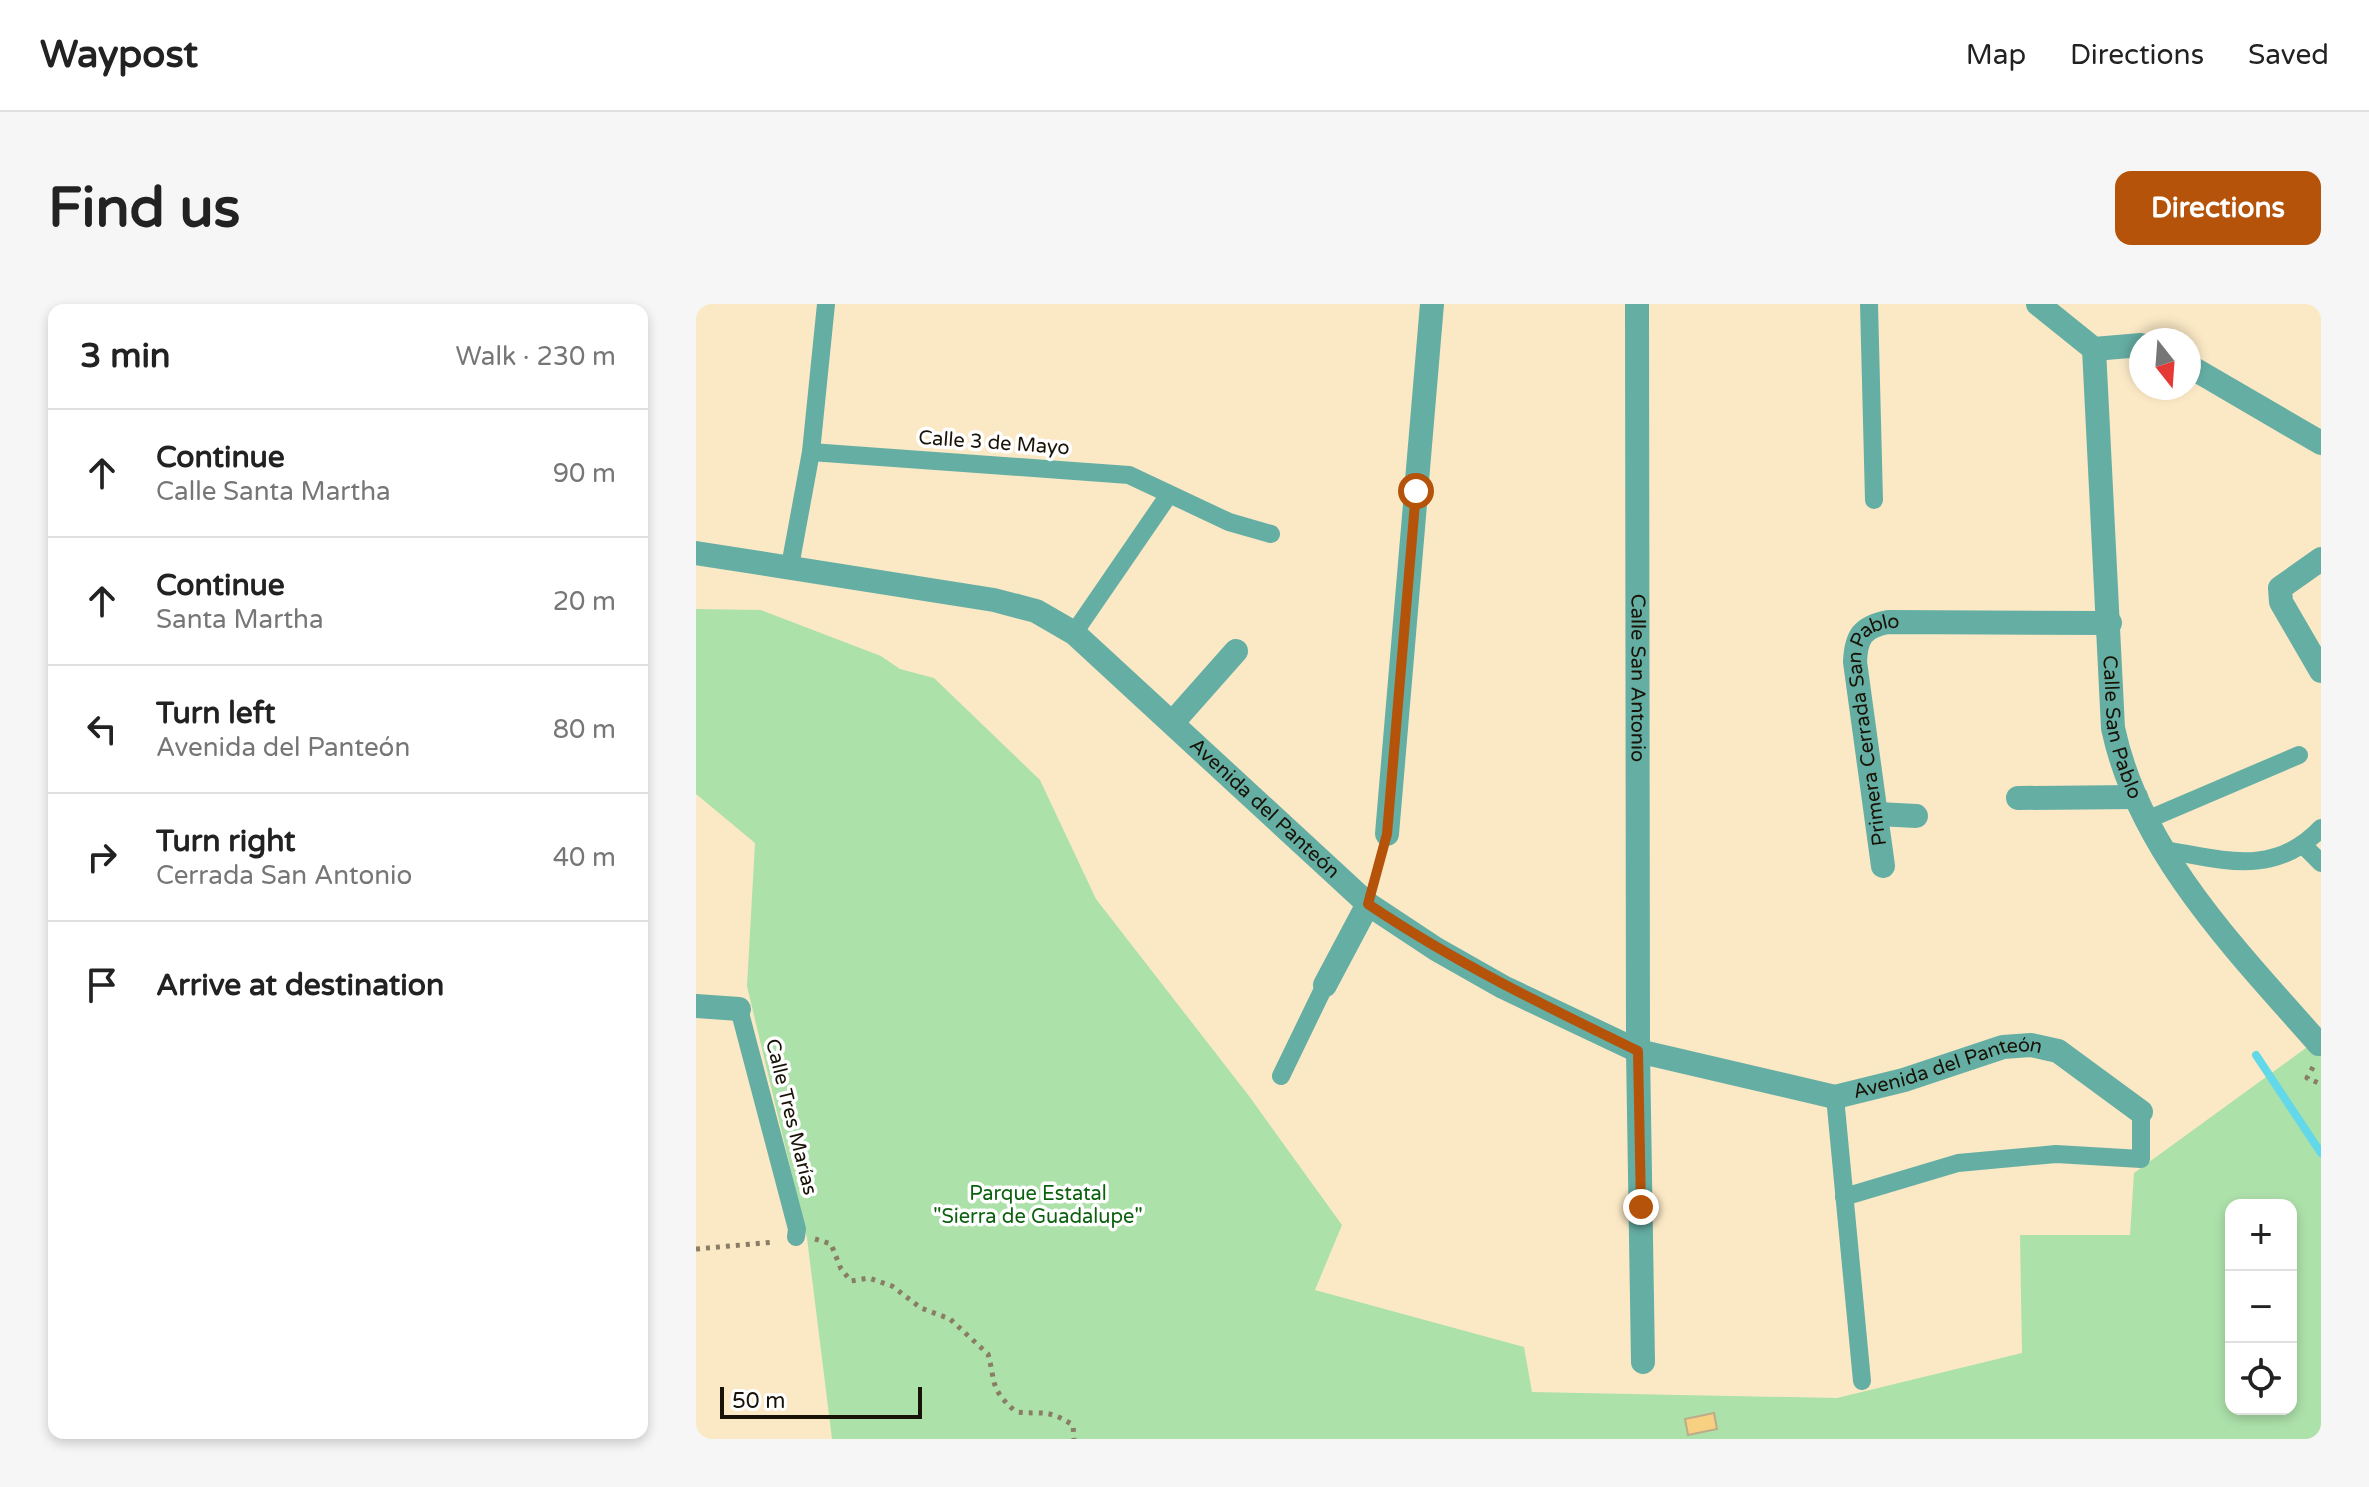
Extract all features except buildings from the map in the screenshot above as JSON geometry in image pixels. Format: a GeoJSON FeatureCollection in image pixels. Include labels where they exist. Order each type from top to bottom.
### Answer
{"type":"FeatureCollection","features":[{"type":"Feature","properties":{"kind":"street"},"geometry":{"type":"LineString","coordinates":[[790,566],[811,452],[826,304]]}},
{"type":"Feature","properties":{"kind":"street"},"geometry":{"type":"LineString","coordinates":[[1387,834],[1432,304]]}},
{"type":"Feature","properties":{"kind":"street","name":"Calle San Antonio"},"geometry":{"type":"LineString","coordinates":[[1637,304],[1638,1051],[1643,1362]]}},
{"type":"Feature","properties":{"kind":"street"},"geometry":{"type":"LineString","coordinates":[[1869,304],[1874,500]]}},
{"type":"Feature","properties":{"kind":"street"},"geometry":{"type":"LineString","coordinates":[[2038,304],[2094,349],[2129,346]]}},
{"type":"Feature","properties":{"kind":"street","name":"Calle San Pablo"},"geometry":{"type":"LineString","coordinates":[[2094,349],[2113,728],[2120,760],[2165,850],[2211,922],[2319,1044]]}},
{"type":"Feature","properties":{"kind":"street"},"geometry":{"type":"LineString","coordinates":[[2201,373],[2321,443]]}},
{"type":"Feature","properties":{"kind":"street","name":"Calle 3 de Mayo"},"geometry":{"type":"LineString","coordinates":[[811,452],[1129,475],[1168,496],[1271,534]]}},
{"type":"Feature","properties":{"kind":"street"},"geometry":{"type":"LineString","coordinates":[[1074,633],[1168,496]]}},
{"type":"Feature","properties":{"kind":"street","name":"Avenida del Panteón"},"geometry":{"type":"LineString","coordinates":[[696,553],[994,600],[1036,611],[1074,633],[1174,721],[1368,904],[1436,949],[1503,987],[1638,1051],[1835,1097],[1904,1080],[2003,1047],[2031,1045],[2058,1051],[2141,1112]]}},
{"type":"Feature","properties":{"kind":"street"},"geometry":{"type":"LineString","coordinates":[[2321,559],[2280,588],[2281,602],[2321,671]]}},
{"type":"Feature","properties":{"kind":"street","name":"Primera Cerrada San Pablo"},"geometry":{"type":"LineString","coordinates":[[1883,866],[1855,662],[1856,640],[1869,626],[1888,622],[2110,623]]}},
{"type":"Feature","properties":{"kind":"street"},"geometry":{"type":"LineString","coordinates":[[1174,721],[1236,651]]}},
{"type":"Feature","properties":{"kind":"street"},"geometry":{"type":"LineString","coordinates":[[2149,819],[2299,755]]}},
{"type":"Feature","properties":{"kind":"street"},"geometry":{"type":"LineString","coordinates":[[2018,798],[2136,797]]}},
{"type":"Feature","properties":{"kind":"street"},"geometry":{"type":"LineString","coordinates":[[1878,814],[1916,816]]}},
{"type":"Feature","properties":{"kind":"street"},"geometry":{"type":"LineString","coordinates":[[2165,850],[2249,864],[2304,846],[2321,828]]}},
{"type":"Feature","properties":{"kind":"street"},"geometry":{"type":"LineString","coordinates":[[2304,846],[2321,863]]}},
{"type":"Feature","properties":{"kind":"street"},"geometry":{"type":"LineString","coordinates":[[1281,1076],[1368,904]]}},
{"type":"Feature","properties":{"kind":"street"},"geometry":{"type":"LineString","coordinates":[[696,1006],[739,1009]]}},
{"type":"Feature","properties":{"kind":"street","name":"Calle Tres Marías"},"geometry":{"type":"LineString","coordinates":[[739,1009],[797,1229],[796,1237]]}},
{"type":"Feature","properties":{"kind":"street"},"geometry":{"type":"LineString","coordinates":[[1835,1097],[1862,1381]]}},
{"type":"Feature","properties":{"kind":"street"},"geometry":{"type":"LineString","coordinates":[[1844,1197],[1958,1163],[2056,1154],[2141,1159],[2141,1112]]}},
{"type":"Feature","properties":{"kind":"path"},"geometry":{"type":"LineString","coordinates":[[1368,904],[1387,834]]}},
{"type":"Feature","properties":{"kind":"path"},"geometry":{"type":"LineString","coordinates":[[696,1249],[796,1237],[831,1244],[841,1269],[851,1281],[875,1279],[898,1289],[921,1308],[955,1322],[988,1354],[992,1383],[1011,1408],[1016,1412],[1040,1410],[1057,1416],[1073,1425],[1074,1439]]}},
{"type":"Feature","properties":{"kind":"green space","name":"Parque Estatal \"Sierra de Guadalupe\""},"geometry":{"type":"Polygon","coordinates":[[[696,609],[761,610],[881,656],[900,669],[934,678],[1040,780],[1096,899],[1249,1096],[1342,1225],[1315,1290],[1524,1347],[1532,1392],[1837,1398],[2022,1353],[2020,1235],[2130,1235],[2134,1173],[2321,1037],[2321,1439],[832,1439],[807,1238],[747,986],[755,843],[696,794],[696,609]]]}},
{"type":"Feature","properties":{"kind":"waterway"},"geometry":{"type":"LineString","coordinates":[[2256,1055],[2321,1153]]}},
{"type":"Feature","properties":{"kind":"route"},"geometry":{"type":"LineString","coordinates":[[1416,491],[1387,834],[1368,904],[1436,949],[1503,987],[1638,1051],[1641,1207]]}}]}
